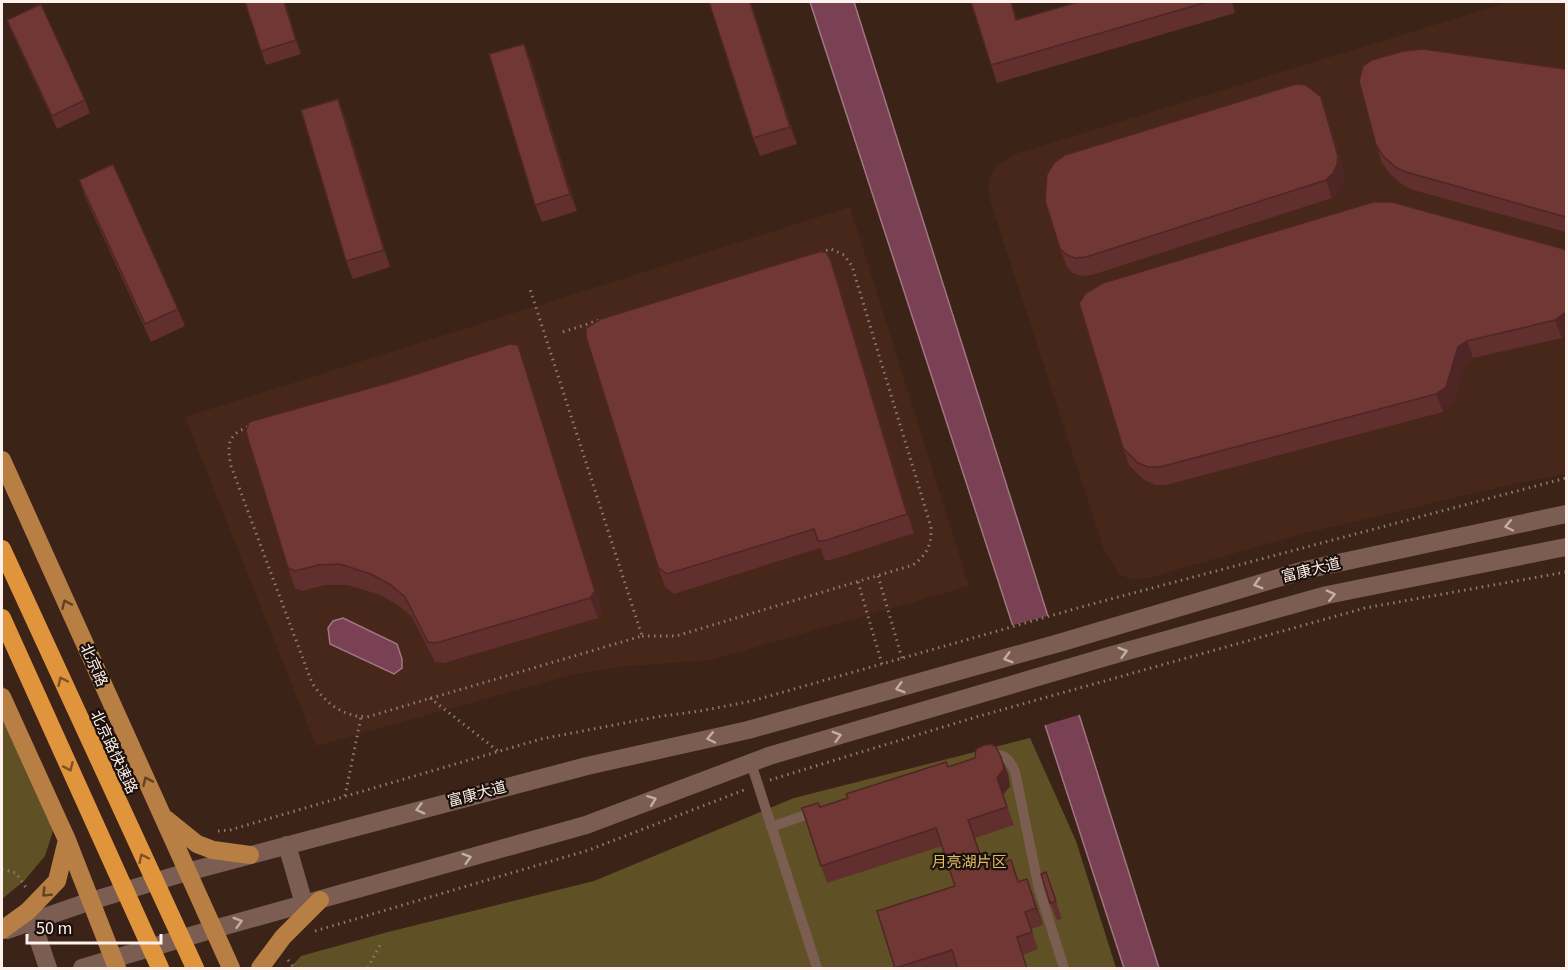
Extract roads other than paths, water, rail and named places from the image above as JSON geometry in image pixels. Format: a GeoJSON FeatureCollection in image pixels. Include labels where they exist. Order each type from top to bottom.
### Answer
{"type":"FeatureCollection","features":[{"type":"Feature","properties":{"kind":"highway","name":"北京路快速路"},"geometry":{"type":"LineString","coordinates":[[2,549],[195,969]]}},
{"type":"Feature","properties":{"kind":"highway"},"geometry":{"type":"LineString","coordinates":[[2,618],[160,969]]}},
{"type":"Feature","properties":{"kind":"main road","name":"北京路"},"geometry":{"type":"LineString","coordinates":[[2,460],[231,969]]}},
{"type":"Feature","properties":{"kind":"main road"},"geometry":{"type":"LineString","coordinates":[[2,697],[67,840],[115,964]]}},
{"type":"Feature","properties":{"kind":"main road"},"geometry":{"type":"LineString","coordinates":[[162,816],[197,844],[213,850],[250,855]]}},
{"type":"Feature","properties":{"kind":"main road"},"geometry":{"type":"LineString","coordinates":[[2,931],[28,911],[57,881],[67,840]]}},
{"type":"Feature","properties":{"kind":"main road"},"geometry":{"type":"LineString","coordinates":[[260,969],[312,902]]}},
{"type":"Feature","properties":{"kind":"street","name":"富康大道"},"geometry":{"type":"LineString","coordinates":[[2,931],[187,872],[587,766],[748,730],[1059,643],[1305,570],[1566,514]]}},
{"type":"Feature","properties":{"kind":"street","name":"富康大道"},"geometry":{"type":"LineString","coordinates":[[751,763],[965,698],[1327,595],[1566,547]]}},
{"type":"Feature","properties":{"kind":"street"},"geometry":{"type":"LineString","coordinates":[[82,969],[115,964],[213,929],[586,825],[751,763]]}},
{"type":"Feature","properties":{"kind":"street"},"geometry":{"type":"LineString","coordinates":[[287,845],[312,902]]}},
{"type":"Feature","properties":{"kind":"street"},"geometry":{"type":"LineString","coordinates":[[32,921],[48,969]]}},
{"type":"Feature","properties":{"kind":"lane"},"geometry":{"type":"LineString","coordinates":[[978,758],[989,754],[1005,756],[1016,772],[1039,889],[1064,969]]}},
{"type":"Feature","properties":{"kind":"lane"},"geometry":{"type":"LineString","coordinates":[[751,763],[816,969]]}},
{"type":"Feature","properties":{"kind":"lane"},"geometry":{"type":"LineString","coordinates":[[771,827],[826,808]]}},
{"type":"Feature","properties":{"kind":"park label","name":"月亮湖片区"},"geometry":{"type":"Point","coordinates":[969,862]}}]}
